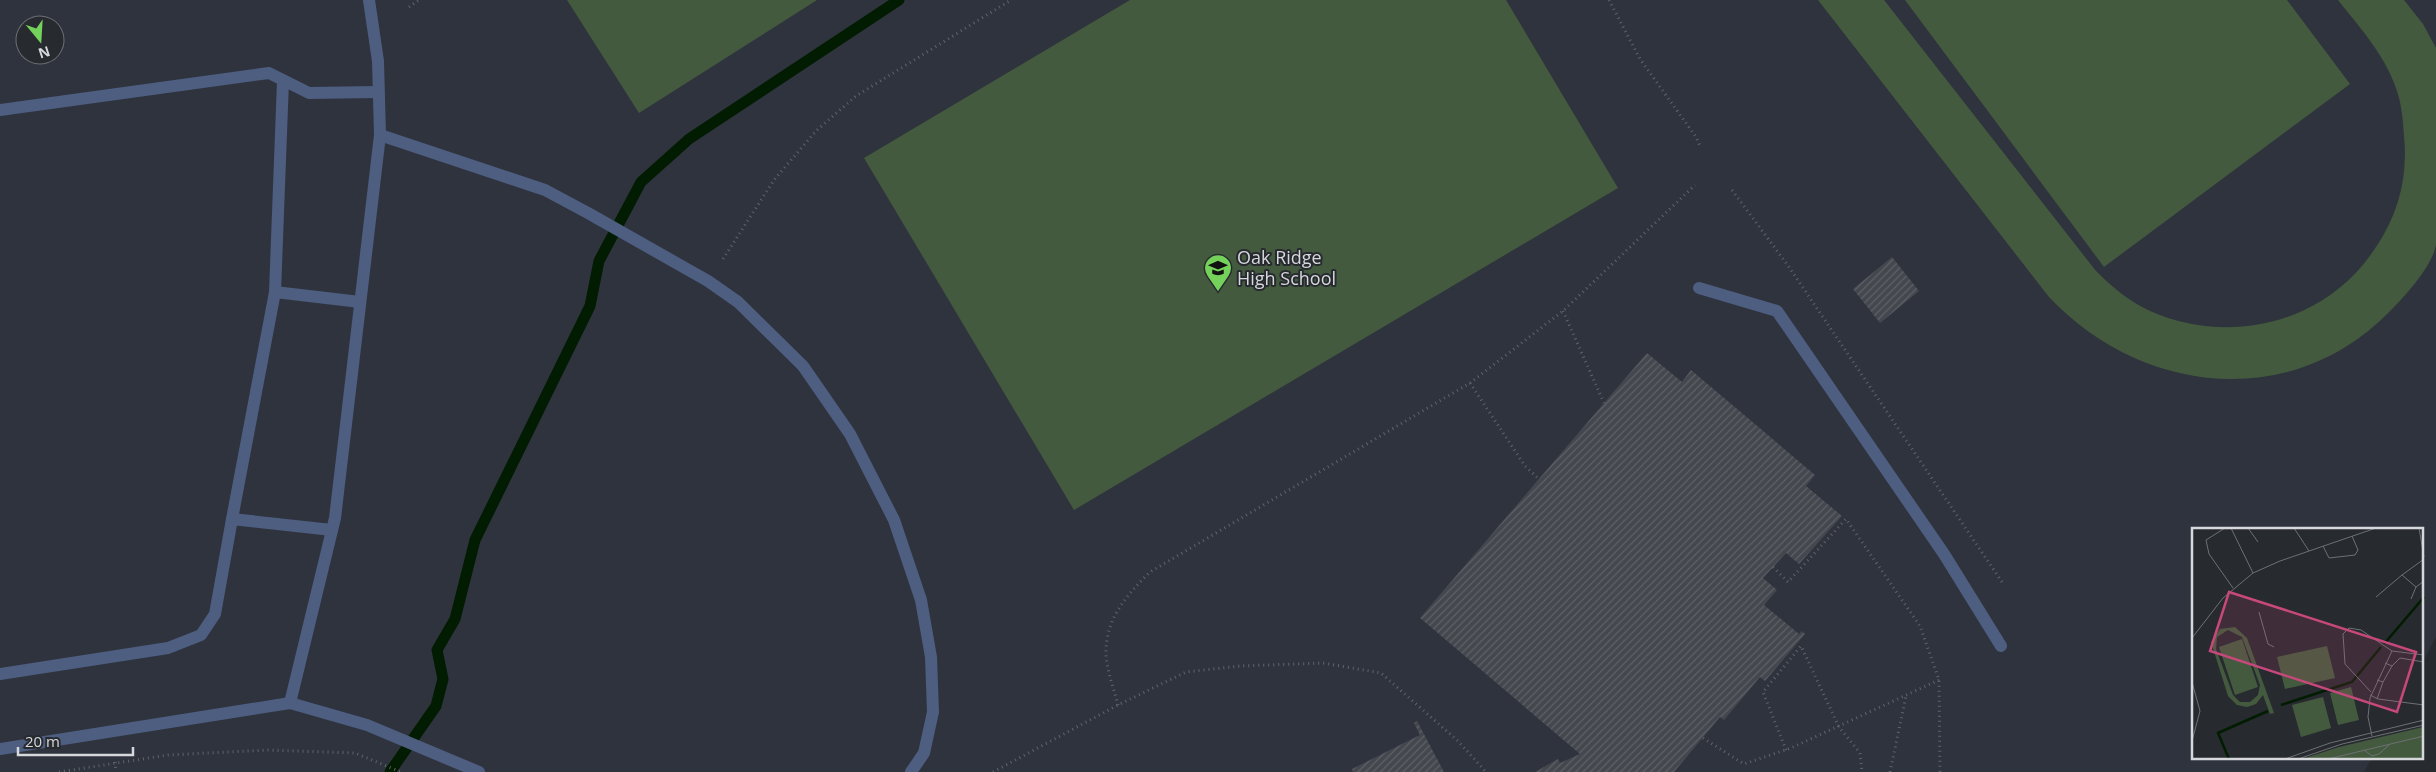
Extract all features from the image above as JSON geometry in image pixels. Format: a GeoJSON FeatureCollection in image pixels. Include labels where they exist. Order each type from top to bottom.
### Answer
{"type":"FeatureCollection","features":[{"type":"Feature","properties":{"kind":"lane"},"geometry":{"type":"LineString","coordinates":[[290,703],[335,518],[380,135],[381,116],[377,92],[378,62],[369,0]]}},
{"type":"Feature","properties":{"kind":"lane"},"geometry":{"type":"LineString","coordinates":[[0,110],[269,73],[309,93],[377,92]]}},
{"type":"Feature","properties":{"kind":"lane"},"geometry":{"type":"LineString","coordinates":[[0,674],[168,648],[201,635],[215,614],[275,292],[283,81]]}},
{"type":"Feature","properties":{"kind":"lane"},"geometry":{"type":"LineString","coordinates":[[380,135],[545,190],[708,281],[738,302],[803,366],[850,434],[894,520],[921,600],[931,657],[934,712],[924,753],[912,772]]}},
{"type":"Feature","properties":{"kind":"lane"},"geometry":{"type":"LineString","coordinates":[[1699,288],[1777,311],[1944,554],[2001,646]]}},
{"type":"Feature","properties":{"kind":"lane"},"geometry":{"type":"LineString","coordinates":[[275,292],[360,302]]}},
{"type":"Feature","properties":{"kind":"lane"},"geometry":{"type":"LineString","coordinates":[[232,519],[332,530]]}},
{"type":"Feature","properties":{"kind":"lane"},"geometry":{"type":"LineString","coordinates":[[0,749],[290,703],[367,725],[478,772]]}},
{"type":"Feature","properties":{"kind":"path"},"geometry":{"type":"LineString","coordinates":[[408,7],[419,0]]}},
{"type":"Feature","properties":{"kind":"path"},"geometry":{"type":"LineString","coordinates":[[708,281],[774,180],[816,131],[856,96],[1011,0]]}},
{"type":"Feature","properties":{"kind":"path"},"geometry":{"type":"LineString","coordinates":[[1609,0],[1640,59],[1696,137],[1701,148]]}},
{"type":"Feature","properties":{"kind":"path"},"geometry":{"type":"LineString","coordinates":[[1118,705],[1106,656],[1112,622],[1125,597],[1150,572],[1470,383],[1563,311],[1695,185]]}},
{"type":"Feature","properties":{"kind":"path"},"geometry":{"type":"LineString","coordinates":[[1732,190],[1789,267],[2004,585]]}},
{"type":"Feature","properties":{"kind":"path"},"geometry":{"type":"LineString","coordinates":[[1563,311],[1604,403]]}},
{"type":"Feature","properties":{"kind":"path"},"geometry":{"type":"LineString","coordinates":[[1470,383],[1526,466],[1539,479]]}},
{"type":"Feature","properties":{"kind":"path"},"geometry":{"type":"LineString","coordinates":[[1773,567],[1788,582],[1846,519],[1920,626],[1939,680],[1940,772]]}},
{"type":"Feature","properties":{"kind":"path"},"geometry":{"type":"LineString","coordinates":[[1786,750],[1763,692],[1801,646],[1839,727],[1860,753],[1862,772]]}},
{"type":"Feature","properties":{"kind":"path"},"geometry":{"type":"LineString","coordinates":[[993,772],[1118,705],[1186,672],[1240,666],[1323,663],[1381,673],[1458,741],[1486,772]]}},
{"type":"Feature","properties":{"kind":"path"},"geometry":{"type":"LineString","coordinates":[[1703,738],[1744,764],[1786,750],[1939,680]]}},
{"type":"Feature","properties":{"kind":"path"},"geometry":{"type":"LineString","coordinates":[[1890,772],[1906,695]]}},
{"type":"Feature","properties":{"kind":"path"},"geometry":{"type":"LineString","coordinates":[[59,772],[168,755],[267,750],[355,753],[401,772]]}},
{"type":"Feature","properties":{"kind":"shaded area","name":"Oak Ridge High School"},"geometry":{"type":"Polygon","coordinates":[[[0,0],[2436,0],[2436,637],[2424,659],[2424,528],[2192,528],[2192,760],[2371,760],[2364,772],[0,772],[0,0]]]}},
{"type":"Feature","properties":{"kind":"green space"},"geometry":{"type":"Polygon","coordinates":[[[567,0],[817,0],[639,113],[567,0]]]}},
{"type":"Feature","properties":{"kind":"green space"},"geometry":{"type":"Polygon","coordinates":[[[1130,0],[1506,0],[1618,188],[1074,510],[864,158],[1130,0]]]}},
{"type":"Feature","properties":{"kind":"green space"},"geometry":{"type":"Polygon","coordinates":[[[1818,0],[1884,0],[2096,271],[2108,283],[2135,303],[2150,311],[2181,322],[2213,327],[2245,326],[2276,321],[2305,310],[2332,294],[2356,273],[2384,234],[2391,221],[2400,194],[2405,165],[2403,119],[2400,102],[2392,78],[2379,54],[2338,0],[2404,0],[2423,24],[2436,48],[2436,245],[2433,254],[2423,273],[2386,315],[2347,346],[2305,367],[2260,377],[2215,378],[2169,370],[2126,354],[2085,329],[2049,297],[1818,0]]]}},
{"type":"Feature","properties":{"kind":"green space"},"geometry":{"type":"Polygon","coordinates":[[[1905,0],[2287,0],[2350,84],[2104,267],[1905,0]]]}},
{"type":"Feature","properties":{"kind":"building"},"geometry":{"type":"Polygon","coordinates":[[[1892,257],[1919,291],[1880,323],[1853,289],[1892,257]]]}},
{"type":"Feature","properties":{"kind":"building"},"geometry":{"type":"Polygon","coordinates":[[[1647,353],[1682,382],[1691,370],[1815,475],[1806,486],[1842,516],[1799,564],[1786,553],[1763,578],[1777,590],[1764,605],[1799,634],[1802,631],[1805,634],[1765,681],[1760,677],[1724,720],[1720,717],[1674,772],[1535,772],[1558,759],[1560,763],[1580,754],[1420,618],[1647,353]]]}},
{"type":"Feature","properties":{"kind":"building"},"geometry":{"type":"Polygon","coordinates":[[[1417,721],[1444,772],[1353,772],[1352,769],[1420,735],[1414,723],[1417,721]]]}},
{"type":"Feature","properties":{"kind":"waterway"},"geometry":{"type":"LineString","coordinates":[[390,772],[436,706],[443,679],[437,650],[455,619],[475,540],[590,306],[599,261],[641,182],[689,139],[899,0]]}},
{"type":"Feature","properties":{"kind":"place","name":"Oak Ridge High School"},"geometry":{"type":"Point","coordinates":[1218,292]}}]}
